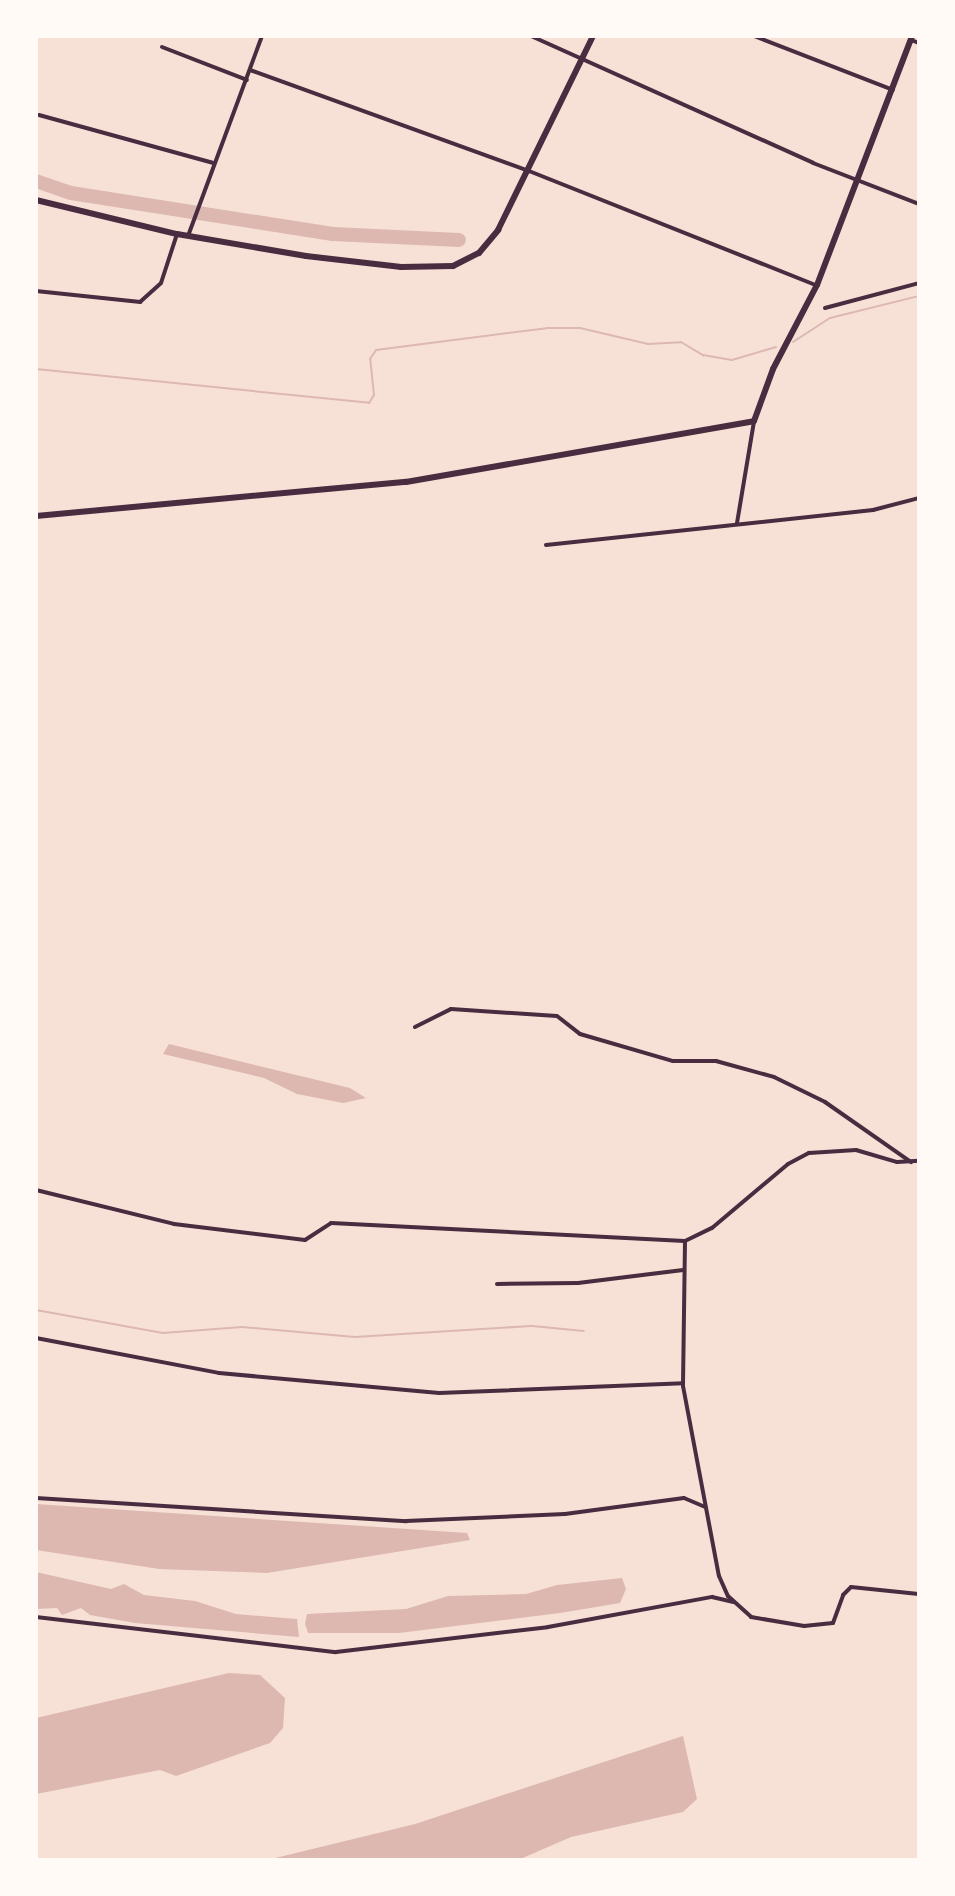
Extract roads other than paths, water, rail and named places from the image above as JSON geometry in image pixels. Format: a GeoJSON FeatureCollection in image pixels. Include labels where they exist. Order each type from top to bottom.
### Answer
{"type":"FeatureCollection","features":[{"type":"Feature","properties":{"kind":"street"},"geometry":{"type":"LineString","coordinates":[[188,236],[262,36]]}},
{"type":"Feature","properties":{"kind":"street"},"geometry":{"type":"LineString","coordinates":[[531,36],[859,181],[919,204]]}},
{"type":"Feature","properties":{"kind":"street"},"geometry":{"type":"LineString","coordinates":[[36,200],[188,236],[411,267],[453,266],[479,253],[498,230],[585,60],[593,36]]}},
{"type":"Feature","properties":{"kind":"street"},"geometry":{"type":"LineString","coordinates":[[754,36],[893,90]]}},
{"type":"Feature","properties":{"kind":"street"},"geometry":{"type":"LineString","coordinates":[[737,523],[754,421],[773,369],[817,285],[912,38],[919,43]]}},
{"type":"Feature","properties":{"kind":"street"},"geometry":{"type":"LineString","coordinates":[[162,47],[247,80]]}},
{"type":"Feature","properties":{"kind":"street"},"geometry":{"type":"LineString","coordinates":[[250,70],[529,171],[817,285]]}},
{"type":"Feature","properties":{"kind":"street"},"geometry":{"type":"LineString","coordinates":[[39,115],[213,163]]}},
{"type":"Feature","properties":{"kind":"street"},"geometry":{"type":"LineString","coordinates":[[36,291],[140,302],[161,283],[177,234]]}},
{"type":"Feature","properties":{"kind":"street"},"geometry":{"type":"LineString","coordinates":[[825,308],[919,283]]}},
{"type":"Feature","properties":{"kind":"street"},"geometry":{"type":"LineString","coordinates":[[36,516],[406,482],[754,421]]}},
{"type":"Feature","properties":{"kind":"street"},"geometry":{"type":"LineString","coordinates":[[546,545],[873,510],[919,498]]}},
{"type":"Feature","properties":{"kind":"street"},"geometry":{"type":"LineString","coordinates":[[415,1027],[451,1009],[557,1016],[580,1034],[673,1061],[716,1061],[774,1077],[825,1102],[872,1140],[916,1162]]}},
{"type":"Feature","properties":{"kind":"street"},"geometry":{"type":"LineString","coordinates":[[36,1190],[186,1226],[305,1240],[331,1223],[685,1241],[712,1228],[788,1164],[809,1153],[856,1150],[916,1162]]}},
{"type":"Feature","properties":{"kind":"street"},"geometry":{"type":"LineString","coordinates":[[685,1241],[683,1383],[719,1576],[733,1602]]}},
{"type":"Feature","properties":{"kind":"street"},"geometry":{"type":"LineString","coordinates":[[497,1284],[592,1282],[683,1270]]}},
{"type":"Feature","properties":{"kind":"street"},"geometry":{"type":"LineString","coordinates":[[36,1338],[219,1373],[439,1393],[683,1383]]}},
{"type":"Feature","properties":{"kind":"street"},"geometry":{"type":"LineString","coordinates":[[36,1498],[406,1521],[565,1514],[684,1498],[705,1507]]}},
{"type":"Feature","properties":{"kind":"street"},"geometry":{"type":"LineString","coordinates":[[36,1617],[315,1651],[453,1641],[712,1597],[733,1602],[756,1619],[791,1625],[833,1623],[843,1595],[851,1587],[919,1594]]}},
{"type":"Feature","properties":{"kind":"waterway"},"geometry":{"type":"LineString","coordinates":[[36,181],[71,193],[333,234],[459,240]]}},
{"type":"Feature","properties":{"kind":"waterway"},"geometry":{"type":"LineString","coordinates":[[793,342],[830,318],[919,296]]}},
{"type":"Feature","properties":{"kind":"waterway"},"geometry":{"type":"LineString","coordinates":[[36,369],[369,403],[374,395],[370,359],[376,350],[547,328],[580,328],[648,344],[681,342],[703,355],[732,360],[776,347]]}},
{"type":"Feature","properties":{"kind":"waterway"},"geometry":{"type":"LineString","coordinates":[[36,1310],[163,1333],[242,1327],[355,1337],[532,1326],[584,1331]]}}]}
